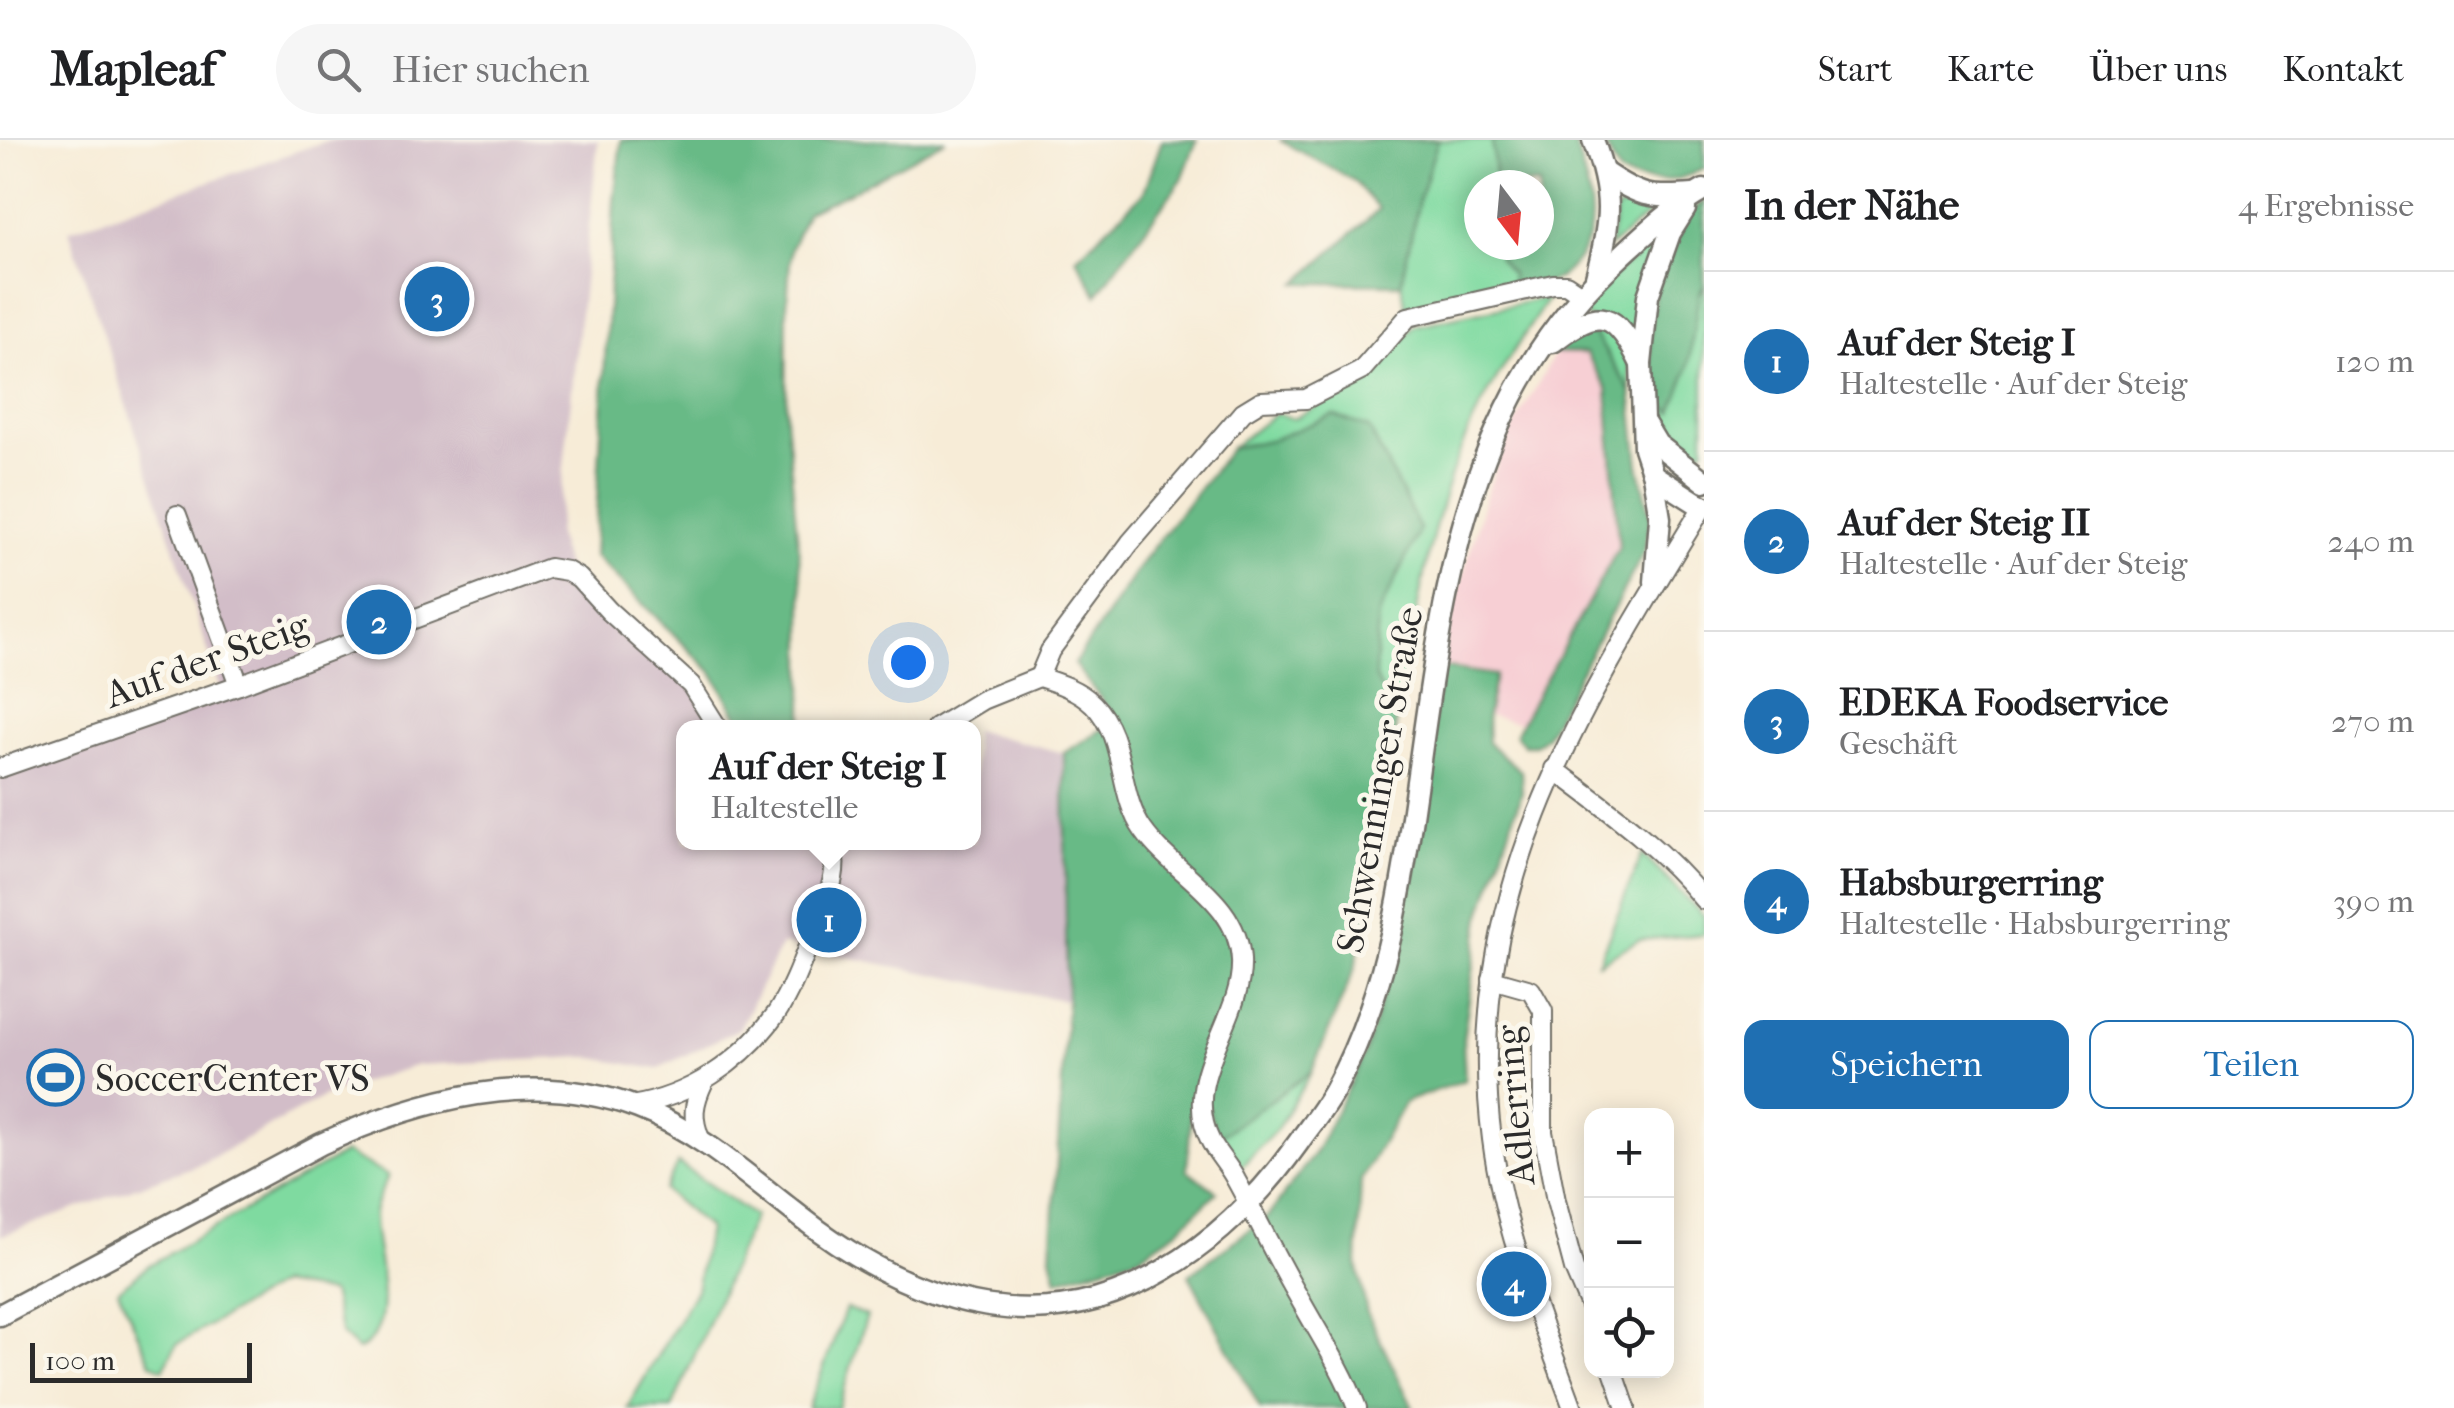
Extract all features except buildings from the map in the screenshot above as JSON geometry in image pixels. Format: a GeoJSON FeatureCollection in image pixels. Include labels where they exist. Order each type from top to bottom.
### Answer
{"type":"FeatureCollection","features":[{"type":"Feature","properties":{"kind":"main road"},"geometry":{"type":"LineString","coordinates":[[1588,286],[1610,212],[1605,172],[1593,140]]}},
{"type":"Feature","properties":{"kind":"main road"},"geometry":{"type":"LineString","coordinates":[[1605,172],[1636,194],[1662,197],[1700,192]]}},
{"type":"Feature","properties":{"kind":"main road"},"geometry":{"type":"LineString","coordinates":[[1655,582],[1660,518],[1644,448],[1641,364],[1648,296],[1670,233],[1700,192]]}},
{"type":"Feature","properties":{"kind":"main road","name":"Schwenninger Straße"},"geometry":{"type":"LineString","coordinates":[[0,1315],[369,1122],[478,1093],[522,1090],[568,1092],[631,1106],[702,1141],[818,1230],[867,1262],[917,1289],[958,1301],[1015,1309],[1084,1303],[1134,1286],[1205,1244],[1278,1171],[1334,1092],[1365,1024],[1381,978],[1403,882],[1435,656],[1468,503],[1501,415],[1535,355],[1588,286],[1700,192]]}},
{"type":"Feature","properties":{"kind":"main road"},"geometry":{"type":"LineString","coordinates":[[1535,355],[1579,321],[1594,318],[1616,324],[1641,364]]}},
{"type":"Feature","properties":{"kind":"main road"},"geometry":{"type":"LineString","coordinates":[[1644,422],[1657,444],[1704,482]]}},
{"type":"Feature","properties":{"kind":"main road"},"geometry":{"type":"LineString","coordinates":[[1672,458],[1704,457]]}},
{"type":"Feature","properties":{"kind":"main road"},"geometry":{"type":"LineString","coordinates":[[1653,475],[1704,507]]}},
{"type":"Feature","properties":{"kind":"street"},"geometry":{"type":"LineString","coordinates":[[1039,677],[1050,651],[1130,543],[1242,412],[1261,400],[1306,399],[1361,372],[1408,317],[1553,284],[1588,286]]}},
{"type":"Feature","properties":{"kind":"street"},"geometry":{"type":"LineString","coordinates":[[1573,1408],[1512,1233],[1492,1138],[1488,1021],[1492,979],[1520,854],[1554,769],[1655,582],[1704,507]]}},
{"type":"Feature","properties":{"kind":"street"},"geometry":{"type":"LineString","coordinates":[[176,515],[239,685]]}},
{"type":"Feature","properties":{"kind":"street","name":"Auf der Steig"},"geometry":{"type":"LineString","coordinates":[[0,768],[239,685],[549,568],[567,570],[579,578],[692,685],[713,720]]}},
{"type":"Feature","properties":{"kind":"street"},"geometry":{"type":"LineString","coordinates":[[949,720],[982,700],[1039,677],[1077,692],[1094,705],[1108,724],[1131,806],[1143,830],[1225,911],[1238,936],[1241,964],[1236,994],[1212,1050],[1202,1100],[1210,1140],[1232,1173],[1357,1408]]}},
{"type":"Feature","properties":{"kind":"street"},"geometry":{"type":"LineString","coordinates":[[1554,769],[1631,827],[1704,900]]}},
{"type":"Feature","properties":{"kind":"street"},"geometry":{"type":"LineString","coordinates":[[631,1106],[675,1094],[704,1080],[752,1041],[776,1012],[800,966],[830,888],[836,862],[832,850]]}},
{"type":"Feature","properties":{"kind":"street","name":"Adlerring"},"geometry":{"type":"LineString","coordinates":[[1492,979],[1531,990],[1543,1012],[1543,1132],[1556,1201],[1584,1293]]}},
{"type":"Feature","properties":{"kind":"street"},"geometry":{"type":"LineString","coordinates":[[702,1141],[693,1123],[693,1110],[704,1080]]}},
{"type":"Feature","properties":{"kind":"street"},"geometry":{"type":"LineString","coordinates":[[1616,1378],[1626,1408]]}},
{"type":"Feature","properties":{"kind":"shaded area"},"geometry":{"type":"Polygon","coordinates":[[[329,140],[598,140],[557,534],[567,571],[691,685],[714,720],[676,720],[676,850],[981,850],[981,732],[1064,753],[1067,1001],[782,944],[739,1029],[657,1069],[588,1057],[417,1065],[330,1093],[203,1163],[0,1236],[0,779],[224,699],[69,230],[329,140]]]}},
{"type":"Feature","properties":{"kind":"shaded area"},"geometry":{"type":"Polygon","coordinates":[[[1556,352],[1586,353],[1607,388],[1619,547],[1521,723],[1487,715],[1441,667],[1487,492],[1507,438],[1556,352]]]}},
{"type":"Feature","properties":{"kind":"green space"},"geometry":{"type":"Polygon","coordinates":[[[621,140],[946,140],[807,212],[791,248],[786,418],[803,597],[803,720],[740,720],[712,672],[594,556],[614,201],[621,140]]]}},
{"type":"Feature","properties":{"kind":"green space"},"geometry":{"type":"Polygon","coordinates":[[[1162,140],[1197,140],[1182,179],[1097,295],[1076,258],[1144,192],[1162,140]]]}},
{"type":"Feature","properties":{"kind":"green space"},"geometry":{"type":"Polygon","coordinates":[[[1279,140],[1438,140],[1419,199],[1401,284],[1297,283],[1379,209],[1353,180],[1279,140]]]}},
{"type":"Feature","properties":{"kind":"green space"},"geometry":{"type":"Polygon","coordinates":[[[1438,140],[1492,140],[1495,170],[1464,170],[1464,260],[1501,260],[1512,275],[1511,293],[1408,317],[1401,284],[1419,199],[1438,140]]]}},
{"type":"Feature","properties":{"kind":"green space"},"geometry":{"type":"Polygon","coordinates":[[[1492,140],[1574,140],[1588,193],[1590,227],[1578,259],[1559,278],[1511,293],[1512,275],[1501,260],[1554,260],[1554,170],[1495,170],[1492,140]]]}},
{"type":"Feature","properties":{"kind":"green space"},"geometry":{"type":"Polygon","coordinates":[[[1602,140],[1704,140],[1704,168],[1673,180],[1620,175],[1602,140]]]}},
{"type":"Feature","properties":{"kind":"green space"},"geometry":{"type":"Polygon","coordinates":[[[1635,200],[1660,205],[1609,248],[1616,211],[1635,200]]]}},
{"type":"Feature","properties":{"kind":"green space"},"geometry":{"type":"Polygon","coordinates":[[[1704,200],[1704,285],[1699,294],[1688,370],[1672,412],[1653,396],[1650,341],[1655,290],[1688,215],[1704,200]]]}},
{"type":"Feature","properties":{"kind":"green space"},"geometry":{"type":"Polygon","coordinates":[[[1663,230],[1638,343],[1580,313],[1600,288],[1663,230]]]}},
{"type":"Feature","properties":{"kind":"green space"},"geometry":{"type":"Polygon","coordinates":[[[1704,285],[1704,449],[1690,452],[1670,446],[1664,439],[1656,420],[1653,396],[1672,411],[1704,285]]]}},
{"type":"Feature","properties":{"kind":"green space"},"geometry":{"type":"Polygon","coordinates":[[[1549,297],[1488,394],[1456,462],[1433,534],[1397,718],[1374,677],[1378,615],[1420,529],[1332,416],[1274,439],[1231,448],[1276,413],[1293,419],[1370,377],[1415,326],[1549,297]]]}},
{"type":"Feature","properties":{"kind":"green space"},"geometry":{"type":"Polygon","coordinates":[[[1590,327],[1620,341],[1628,358],[1631,392],[1590,327]]]}},
{"type":"Feature","properties":{"kind":"green space"},"geometry":{"type":"Polygon","coordinates":[[[1590,327],[1631,392],[1639,465],[1651,519],[1644,552],[1546,736],[1535,745],[1524,745],[1516,734],[1521,723],[1619,547],[1607,388],[1586,353],[1556,352],[1570,334],[1590,327]]]}},
{"type":"Feature","properties":{"kind":"green space"},"geometry":{"type":"Polygon","coordinates":[[[1333,415],[1369,428],[1420,529],[1378,615],[1375,677],[1397,718],[1381,843],[1355,968],[1312,1071],[1216,1139],[1207,1105],[1192,1104],[1187,1170],[1217,1192],[1178,1230],[1138,1257],[1057,1280],[1051,1256],[1067,1001],[1064,753],[1117,720],[1074,664],[1147,555],[1231,448],[1274,439],[1333,415]]]}},
{"type":"Feature","properties":{"kind":"green space"},"geometry":{"type":"Polygon","coordinates":[[[1441,667],[1495,675],[1487,715],[1488,743],[1521,771],[1522,792],[1481,917],[1463,1040],[1465,1080],[1405,1102],[1361,1180],[1357,1263],[1367,1313],[1413,1408],[1260,1408],[1189,1275],[1269,1215],[1316,1151],[1364,1056],[1398,944],[1441,667]]]}},
{"type":"Feature","properties":{"kind":"green space"},"geometry":{"type":"Polygon","coordinates":[[[1642,854],[1704,916],[1704,934],[1639,940],[1598,963],[1642,854]]]}},
{"type":"Feature","properties":{"kind":"green space"},"geometry":{"type":"Polygon","coordinates":[[[1312,1071],[1277,1129],[1237,1171],[1216,1139],[1312,1071]]]}},
{"type":"Feature","properties":{"kind":"green space"},"geometry":{"type":"Polygon","coordinates":[[[345,1153],[388,1176],[374,1214],[383,1307],[372,1339],[358,1350],[341,1334],[331,1293],[280,1284],[177,1344],[163,1369],[151,1363],[118,1290],[149,1265],[345,1153]]]}},
{"type":"Feature","properties":{"kind":"green space"},"geometry":{"type":"Polygon","coordinates":[[[678,1163],[754,1216],[672,1408],[627,1408],[696,1290],[708,1228],[664,1190],[678,1163]]]}},
{"type":"Feature","properties":{"kind":"green space"},"geometry":{"type":"Polygon","coordinates":[[[846,1308],[867,1316],[838,1408],[808,1408],[846,1308]]]}},
{"type":"Feature","properties":{"kind":"place","name":"EDEKA Foodservice"},"geometry":{"type":"Point","coordinates":[437,299]}},
{"type":"Feature","properties":{"kind":"place","name":"Auf der Steig II"},"geometry":{"type":"Point","coordinates":[379,622]}},
{"type":"Feature","properties":{"kind":"place","name":"Auf der Steig I"},"geometry":{"type":"Point","coordinates":[829,920]}},
{"type":"Feature","properties":{"kind":"place","name":"SoccerCenter VS"},"geometry":{"type":"Point","coordinates":[56,1078]}},
{"type":"Feature","properties":{"kind":"place","name":"Habsburgerring"},"geometry":{"type":"Point","coordinates":[1514,1284]}}]}
